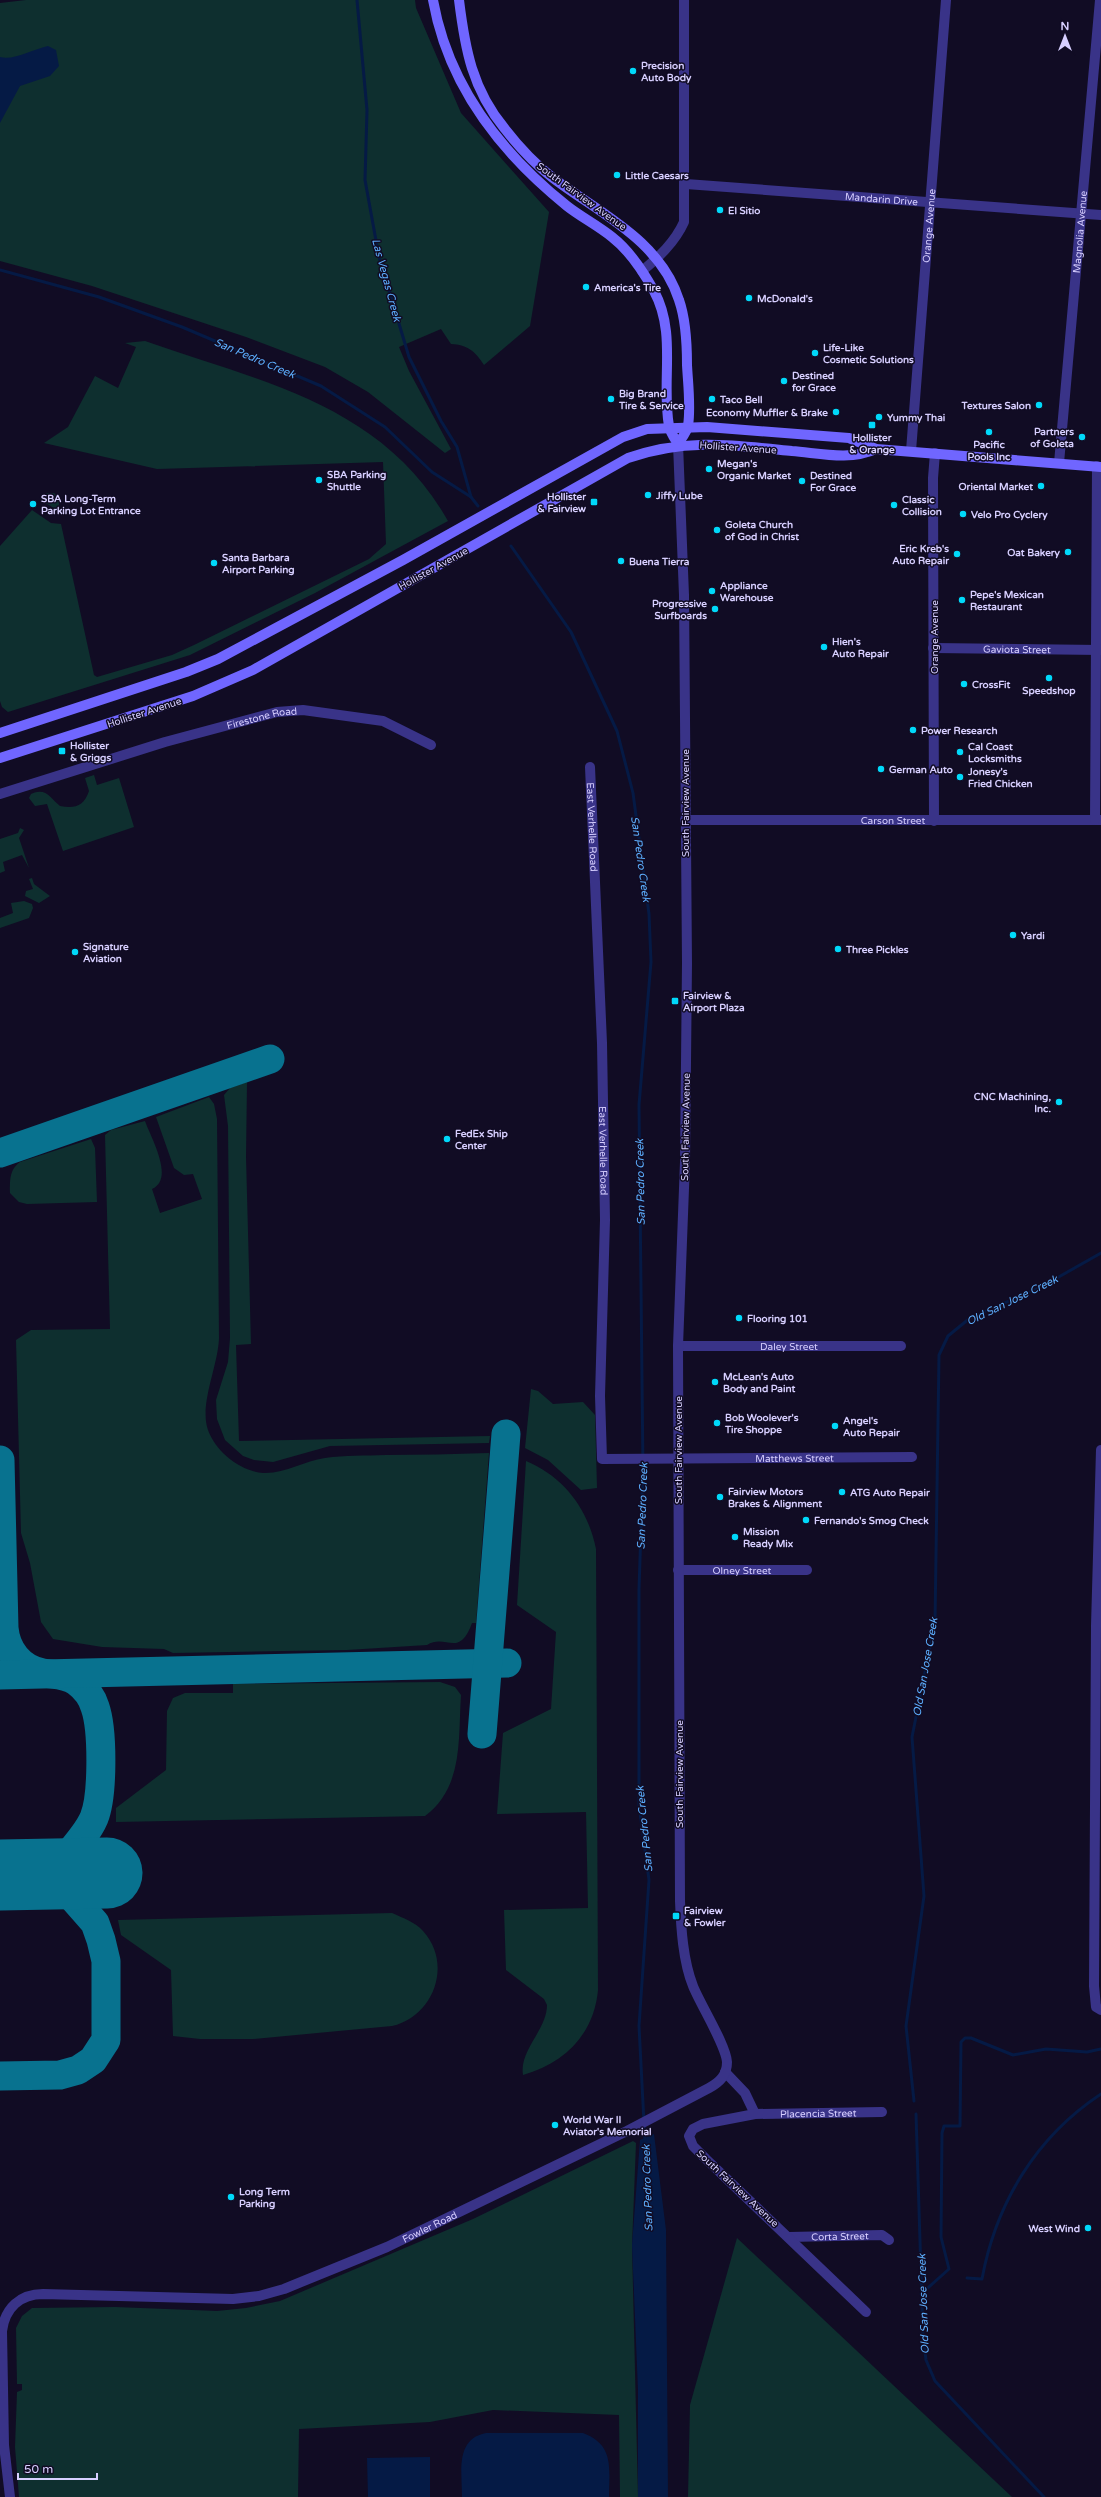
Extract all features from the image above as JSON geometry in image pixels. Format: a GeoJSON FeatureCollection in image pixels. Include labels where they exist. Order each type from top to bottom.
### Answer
{"type":"FeatureCollection","features":[{"type":"Feature","properties":{"kind":"main road","name":"South Fairview Avenue"},"geometry":{"type":"LineString","coordinates":[[433,0],[443,40],[458,76],[478,113],[499,141],[514,158],[550,192],[618,241],[642,272],[660,302],[664,318],[669,427],[678,444]]}},
{"type":"Feature","properties":{"kind":"main road","name":"South Fairview Avenue"},"geometry":{"type":"LineString","coordinates":[[459,0],[464,43],[470,66],[484,97],[503,127],[543,169],[621,224],[642,242],[656,260],[680,300],[687,347],[688,426],[678,444]]}},
{"type":"Feature","properties":{"kind":"main road","name":"Hollister Avenue"},"geometry":{"type":"LineString","coordinates":[[0,733],[186,672],[218,659],[301,616],[623,437],[647,429],[688,426],[769,430],[849,438],[876,449],[1099,466]]}},
{"type":"Feature","properties":{"kind":"main road","name":"Hollister Avenue"},"geometry":{"type":"LineString","coordinates":[[0,758],[193,696],[253,670],[524,518],[618,463],[644,452],[678,444],[709,444],[852,456],[876,449]]}},
{"type":"Feature","properties":{"kind":"street"},"geometry":{"type":"LineString","coordinates":[[642,272],[656,260],[678,235],[684,222],[686,184],[684,0]]}},
{"type":"Feature","properties":{"kind":"street","name":"Orange Avenue"},"geometry":{"type":"LineString","coordinates":[[911,451],[946,0]]}},
{"type":"Feature","properties":{"kind":"street","name":"Magnolia Avenue"},"geometry":{"type":"LineString","coordinates":[[1059,463],[1100,0]]}},
{"type":"Feature","properties":{"kind":"street","name":"Mandarin Drive"},"geometry":{"type":"LineString","coordinates":[[686,184],[1101,215]]}},
{"type":"Feature","properties":{"kind":"street","name":"South Fairview Avenue"},"geometry":{"type":"LineString","coordinates":[[678,444],[684,595],[686,1082],[678,1346],[681,1909],[692,1984],[724,2050],[727,2061],[725,2072]]}},
{"type":"Feature","properties":{"kind":"street","name":"Orange Avenue"},"geometry":{"type":"LineString","coordinates":[[934,821],[933,478],[935,453]]}},
{"type":"Feature","properties":{"kind":"street"},"geometry":{"type":"LineString","coordinates":[[1098,820],[1099,466]]}},
{"type":"Feature","properties":{"kind":"street","name":"Gaviota Street"},"geometry":{"type":"LineString","coordinates":[[933,648],[1098,650]]}},
{"type":"Feature","properties":{"kind":"street","name":"Firestone Road"},"geometry":{"type":"LineString","coordinates":[[0,794],[232,723],[277,712],[303,710],[383,721],[431,745]]}},
{"type":"Feature","properties":{"kind":"street","name":"East Verhelle Road"},"geometry":{"type":"LineString","coordinates":[[590,767],[603,1058],[605,1220],[601,1373],[602,1459],[678,1459]]}},
{"type":"Feature","properties":{"kind":"street","name":"Carson Street"},"geometry":{"type":"LineString","coordinates":[[685,820],[1098,820]]}},
{"type":"Feature","properties":{"kind":"street","name":"Daley Street"},"geometry":{"type":"LineString","coordinates":[[678,1346],[901,1346]]}},
{"type":"Feature","properties":{"kind":"street"},"geometry":{"type":"LineString","coordinates":[[1098,2009],[1096,1626],[1101,1450]]}},
{"type":"Feature","properties":{"kind":"street","name":"Matthews Street"},"geometry":{"type":"LineString","coordinates":[[678,1459],[912,1458]]}},
{"type":"Feature","properties":{"kind":"street","name":"Olney Street"},"geometry":{"type":"LineString","coordinates":[[678,1570],[807,1570]]}},
{"type":"Feature","properties":{"kind":"street"},"geometry":{"type":"LineString","coordinates":[[725,2072],[745,2093],[755,2114]]}},
{"type":"Feature","properties":{"kind":"street","name":"Fowler Road"},"geometry":{"type":"LineString","coordinates":[[10,2497],[5,2462],[2,2331],[5,2316],[17,2301],[33,2294],[246,2298],[284,2289],[387,2247],[662,2114],[715,2085],[725,2072]]}},
{"type":"Feature","properties":{"kind":"street","name":"Placencia Street"},"geometry":{"type":"LineString","coordinates":[[755,2114],[882,2112]]}},
{"type":"Feature","properties":{"kind":"street","name":"South Fairview Avenue"},"geometry":{"type":"LineString","coordinates":[[755,2114],[699,2125],[692,2130],[690,2142],[866,2312]]}},
{"type":"Feature","properties":{"kind":"street","name":"Corta Street"},"geometry":{"type":"LineString","coordinates":[[789,2237],[882,2235],[889,2240]]}},
{"type":"Feature","properties":{"kind":"green space"},"geometry":{"type":"Polygon","coordinates":[[[26,0],[415,0],[416,8],[461,113],[549,212],[530,326],[484,365],[474,352],[467,347],[451,344],[441,329],[399,347],[409,371],[451,449],[445,453],[368,392],[325,367],[246,337],[92,286],[0,261],[0,3],[26,0]]]}},
{"type":"Feature","properties":{"kind":"green space"},"geometry":{"type":"Polygon","coordinates":[[[145,341],[274,385],[315,402],[354,423],[389,449],[421,481],[448,521],[315,593],[190,655],[8,712],[2,707],[0,701],[0,546],[32,510],[51,523],[61,524],[94,675],[97,677],[172,655],[194,645],[369,559],[386,544],[383,462],[157,469],[44,443],[68,427],[95,376],[118,388],[136,347],[125,343],[145,341]]]}},
{"type":"Feature","properties":{"kind":"green space"},"geometry":{"type":"Polygon","coordinates":[[[47,493],[54,493],[58,497],[60,512],[41,500],[47,493]]]}},
{"type":"Feature","properties":{"kind":"green space"},"geometry":{"type":"Polygon","coordinates":[[[94,775],[97,785],[119,778],[134,827],[63,851],[47,804],[35,806],[29,798],[31,794],[40,792],[47,794],[60,806],[74,807],[82,803],[89,791],[85,778],[94,775]]]}},
{"type":"Feature","properties":{"kind":"green space"},"geometry":{"type":"Polygon","coordinates":[[[20,828],[24,830],[19,838],[29,868],[22,855],[3,862],[5,871],[0,873],[0,839],[18,833],[20,828]]]}},
{"type":"Feature","properties":{"kind":"green space"},"geometry":{"type":"Polygon","coordinates":[[[32,878],[34,884],[50,896],[39,903],[25,896],[26,891],[33,889],[29,879],[32,878]]]}},
{"type":"Feature","properties":{"kind":"green space"},"geometry":{"type":"Polygon","coordinates":[[[24,901],[32,904],[33,908],[29,918],[0,928],[0,918],[13,913],[11,903],[24,901]]]}},
{"type":"Feature","properties":{"kind":"green space"},"geometry":{"type":"Polygon","coordinates":[[[247,1082],[246,1157],[251,1344],[236,1345],[239,1441],[490,1436],[489,1443],[330,1446],[273,1462],[254,1460],[243,1456],[225,1440],[217,1419],[216,1400],[228,1362],[230,1338],[228,1126],[224,1095],[230,1088],[247,1082]]]}},
{"type":"Feature","properties":{"kind":"green space"},"geometry":{"type":"Polygon","coordinates":[[[209,1097],[214,1104],[217,1119],[219,1338],[216,1361],[207,1397],[206,1420],[208,1430],[217,1446],[230,1459],[246,1469],[263,1473],[279,1472],[317,1460],[333,1457],[489,1453],[476,1623],[472,1623],[467,1634],[457,1643],[434,1642],[427,1645],[347,1650],[173,1653],[164,1649],[102,1647],[53,1639],[41,1622],[30,1563],[21,1533],[16,1340],[31,1330],[110,1329],[105,1135],[111,1130],[145,1121],[156,1147],[161,1168],[159,1184],[152,1189],[160,1213],[202,1199],[193,1174],[184,1175],[174,1168],[156,1117],[209,1097]]]}},
{"type":"Feature","properties":{"kind":"green space"},"geometry":{"type":"Polygon","coordinates":[[[91,1139],[95,1148],[97,1202],[27,1204],[19,1202],[10,1193],[10,1180],[12,1172],[16,1165],[20,1162],[91,1139]]]}},
{"type":"Feature","properties":{"kind":"green space"},"geometry":{"type":"Polygon","coordinates":[[[531,1389],[538,1391],[553,1404],[583,1402],[595,1415],[597,1488],[581,1490],[548,1460],[525,1448],[531,1389]]]}},
{"type":"Feature","properties":{"kind":"green space"},"geometry":{"type":"Polygon","coordinates":[[[526,1461],[552,1476],[563,1485],[572,1496],[587,1521],[596,1549],[598,1990],[595,2006],[590,2020],[584,2033],[575,2044],[552,2063],[523,2075],[525,2057],[543,2023],[547,2005],[544,1999],[506,1970],[504,1910],[588,1908],[586,1812],[497,1814],[503,1733],[551,1709],[556,1632],[517,1605],[526,1461]]]}},
{"type":"Feature","properties":{"kind":"green space"},"geometry":{"type":"Polygon","coordinates":[[[440,1682],[455,1687],[461,1695],[459,1745],[453,1776],[447,1791],[438,1804],[425,1816],[116,1822],[116,1808],[166,1770],[167,1711],[173,1698],[185,1693],[233,1693],[233,1684],[440,1682]]]}},
{"type":"Feature","properties":{"kind":"green space"},"geometry":{"type":"Polygon","coordinates":[[[392,1913],[413,1923],[423,1931],[432,1944],[437,1958],[437,1973],[434,1987],[428,2000],[419,2012],[407,2020],[392,2026],[253,2039],[200,2039],[173,2036],[171,1970],[121,1935],[118,1920],[392,1913]]]}},
{"type":"Feature","properties":{"kind":"green space"},"geometry":{"type":"Polygon","coordinates":[[[633,2141],[636,2143],[632,2246],[638,2497],[620,2497],[619,2415],[493,2410],[430,2422],[299,2429],[298,2497],[19,2497],[15,2447],[17,2392],[22,2390],[22,2384],[17,2384],[16,2328],[22,2316],[32,2308],[115,2307],[217,2311],[246,2308],[280,2301],[473,2219],[633,2141]]]}},
{"type":"Feature","properties":{"kind":"green space"},"geometry":{"type":"Polygon","coordinates":[[[737,2238],[1012,2497],[688,2497],[690,2405],[737,2238]]]}},
{"type":"Feature","properties":{"kind":"water"},"geometry":{"type":"Polygon","coordinates":[[[48,46],[56,50],[59,66],[50,76],[20,86],[0,123],[0,57],[5,58],[17,56],[48,46]]]}},
{"type":"Feature","properties":{"kind":"water"},"geometry":{"type":"Polygon","coordinates":[[[654,2134],[666,2230],[668,2497],[638,2497],[638,2390],[632,2245],[640,2140],[654,2134]]]}},
{"type":"Feature","properties":{"kind":"water"},"geometry":{"type":"Polygon","coordinates":[[[486,2433],[583,2433],[593,2438],[601,2444],[608,2459],[609,2497],[462,2497],[461,2467],[465,2449],[469,2442],[476,2436],[486,2433]]]}},
{"type":"Feature","properties":{"kind":"water"},"geometry":{"type":"Polygon","coordinates":[[[430,2457],[430,2497],[368,2497],[367,2458],[430,2457]]]}},
{"type":"Feature","properties":{"kind":"waterway","name":"Las Vegas Creek"},"geometry":{"type":"LineString","coordinates":[[357,0],[367,110],[365,180],[379,257],[409,357],[441,421],[457,447],[471,497]]}},
{"type":"Feature","properties":{"kind":"waterway","name":"San Pedro Creek"},"geometry":{"type":"LineString","coordinates":[[0,270],[99,297],[182,327],[321,386],[385,427],[432,472],[471,497],[478,506]]}},
{"type":"Feature","properties":{"kind":"waterway","name":"San Pedro Creek"},"geometry":{"type":"LineString","coordinates":[[511,546],[571,632],[617,731],[633,793],[649,914],[651,962],[639,1105],[643,1470],[639,1589],[639,1805],[649,1880],[639,2026],[645,2142]]}},
{"type":"Feature","properties":{"kind":"waterway","name":"Old San Jose Creek"},"geometry":{"type":"LineString","coordinates":[[914,2101],[906,2026],[924,1896],[912,1737],[935,1622],[939,1355],[948,1336],[970,1318],[1041,1287],[1101,1253]]}},
{"type":"Feature","properties":{"kind":"waterway"},"geometry":{"type":"LineString","coordinates":[[921,2294],[949,2269],[941,2237],[942,2133],[944,2126],[960,2126],[961,2042],[965,2038],[971,2038],[1013,2055],[1046,2049],[1087,2052],[1101,2049]]}},
{"type":"Feature","properties":{"kind":"waterway"},"geometry":{"type":"LineString","coordinates":[[967,2278],[982,2279],[988,2251],[997,2224],[1022,2174],[1038,2151],[1057,2130],[1078,2111],[1101,2094]]}},
{"type":"Feature","properties":{"kind":"waterway","name":"Old San Jose Creek"},"geometry":{"type":"LineString","coordinates":[[916,2114],[923,2336],[926,2360],[935,2381],[1044,2497]]}},
{"type":"Feature","properties":{"kind":"taxiway"},"geometry":{"type":"LineString","coordinates":[[0,1153],[270,1059]]}},
{"type":"Feature","properties":{"kind":"taxiway"},"geometry":{"type":"LineString","coordinates":[[482,1734],[506,1434]]}},
{"type":"Feature","properties":{"kind":"taxiway"},"geometry":{"type":"LineString","coordinates":[[0,1460],[4,1628],[8,1644],[11,1651],[21,1663],[27,1667],[43,1673],[61,1675],[73,1679],[80,1684],[92,1700],[98,1717],[101,1763],[97,1808],[94,1818],[86,1833],[52,1874],[95,1923],[106,1961],[106,2040],[93,2060],[78,2070],[60,2075],[0,2076]]}},
{"type":"Feature","properties":{"kind":"taxiway"},"geometry":{"type":"LineString","coordinates":[[0,1675],[507,1663]]}},
{"type":"Feature","properties":{"kind":"runway"},"geometry":{"type":"LineString","coordinates":[[0,1875],[107,1873]]}},
{"type":"Feature","properties":{"kind":"place","name":"Precision Auto Body"},"geometry":{"type":"Point","coordinates":[633,71]}},
{"type":"Feature","properties":{"kind":"place","name":"Little Caesars"},"geometry":{"type":"Point","coordinates":[617,175]}},
{"type":"Feature","properties":{"kind":"place","name":"El Sitio"},"geometry":{"type":"Point","coordinates":[720,210]}},
{"type":"Feature","properties":{"kind":"place","name":"America's Tire"},"geometry":{"type":"Point","coordinates":[586,287]}},
{"type":"Feature","properties":{"kind":"place","name":"McDonald's"},"geometry":{"type":"Point","coordinates":[749,298]}},
{"type":"Feature","properties":{"kind":"place","name":"Life-Like Cosmetic Solutions"},"geometry":{"type":"Point","coordinates":[815,353]}},
{"type":"Feature","properties":{"kind":"place","name":"Destined for Grace"},"geometry":{"type":"Point","coordinates":[784,381]}},
{"type":"Feature","properties":{"kind":"place","name":"Big Brand Tire & Service"},"geometry":{"type":"Point","coordinates":[611,399]}},
{"type":"Feature","properties":{"kind":"place","name":"Taco Bell"},"geometry":{"type":"Point","coordinates":[712,399]}},
{"type":"Feature","properties":{"kind":"place","name":"Textures Salon"},"geometry":{"type":"Point","coordinates":[1039,405]}},
{"type":"Feature","properties":{"kind":"place","name":"Economy Muffler & Brake"},"geometry":{"type":"Point","coordinates":[836,412]}},
{"type":"Feature","properties":{"kind":"place","name":"Yummy Thai"},"geometry":{"type":"Point","coordinates":[879,417]}},
{"type":"Feature","properties":{"kind":"place","name":"Hollister & Orange"},"geometry":{"type":"Point","coordinates":[872,425]}},
{"type":"Feature","properties":{"kind":"place","name":"Pacific Pools Inc"},"geometry":{"type":"Point","coordinates":[989,432]}},
{"type":"Feature","properties":{"kind":"place","name":"Partners of Goleta"},"geometry":{"type":"Point","coordinates":[1082,437]}},
{"type":"Feature","properties":{"kind":"place","name":"Megan's Organic Market"},"geometry":{"type":"Point","coordinates":[709,469]}},
{"type":"Feature","properties":{"kind":"place","name":"SBA Parking Shuttle"},"geometry":{"type":"Point","coordinates":[319,480]}},
{"type":"Feature","properties":{"kind":"place","name":"Destined For Grace"},"geometry":{"type":"Point","coordinates":[802,481]}},
{"type":"Feature","properties":{"kind":"place","name":"Oriental Market"},"geometry":{"type":"Point","coordinates":[1041,486]}},
{"type":"Feature","properties":{"kind":"place","name":"Jiffy Lube"},"geometry":{"type":"Point","coordinates":[648,495]}},
{"type":"Feature","properties":{"kind":"place","name":"Hollister & Fairview"},"geometry":{"type":"Point","coordinates":[594,502]}},
{"type":"Feature","properties":{"kind":"place","name":"SBA Long-Term Parking Lot Entrance"},"geometry":{"type":"Point","coordinates":[33,504]}},
{"type":"Feature","properties":{"kind":"place","name":"Classic Collision"},"geometry":{"type":"Point","coordinates":[894,505]}},
{"type":"Feature","properties":{"kind":"place","name":"Velo Pro Cyclery"},"geometry":{"type":"Point","coordinates":[963,514]}},
{"type":"Feature","properties":{"kind":"place","name":"Goleta Church of God in Christ"},"geometry":{"type":"Point","coordinates":[717,530]}},
{"type":"Feature","properties":{"kind":"place","name":"Oat Bakery"},"geometry":{"type":"Point","coordinates":[1068,552]}},
{"type":"Feature","properties":{"kind":"place","name":"Eric Kreb's Auto Repair"},"geometry":{"type":"Point","coordinates":[957,554]}},
{"type":"Feature","properties":{"kind":"place","name":"Buena Tierra"},"geometry":{"type":"Point","coordinates":[621,561]}},
{"type":"Feature","properties":{"kind":"place","name":"Santa Barbara Airport Parking"},"geometry":{"type":"Point","coordinates":[214,563]}},
{"type":"Feature","properties":{"kind":"place","name":"Appliance Warehouse"},"geometry":{"type":"Point","coordinates":[712,591]}},
{"type":"Feature","properties":{"kind":"place","name":"Pepe's Mexican Restaurant"},"geometry":{"type":"Point","coordinates":[962,600]}},
{"type":"Feature","properties":{"kind":"place","name":"Progressive Surfboards"},"geometry":{"type":"Point","coordinates":[715,609]}},
{"type":"Feature","properties":{"kind":"place","name":"Hien's Auto Repair"},"geometry":{"type":"Point","coordinates":[824,647]}},
{"type":"Feature","properties":{"kind":"place","name":"Speedshop"},"geometry":{"type":"Point","coordinates":[1049,678]}},
{"type":"Feature","properties":{"kind":"place","name":"CrossFit"},"geometry":{"type":"Point","coordinates":[964,684]}},
{"type":"Feature","properties":{"kind":"place","name":"Power Research"},"geometry":{"type":"Point","coordinates":[913,730]}},
{"type":"Feature","properties":{"kind":"place","name":"Hollister & Griggs"},"geometry":{"type":"Point","coordinates":[62,751]}},
{"type":"Feature","properties":{"kind":"place","name":"Cal Coast Locksmiths"},"geometry":{"type":"Point","coordinates":[960,752]}},
{"type":"Feature","properties":{"kind":"place","name":"German Auto"},"geometry":{"type":"Point","coordinates":[881,769]}},
{"type":"Feature","properties":{"kind":"place","name":"Jonesy's Fried Chicken"},"geometry":{"type":"Point","coordinates":[960,777]}},
{"type":"Feature","properties":{"kind":"place","name":"Yardi"},"geometry":{"type":"Point","coordinates":[1013,935]}},
{"type":"Feature","properties":{"kind":"place","name":"Three Pickles"},"geometry":{"type":"Point","coordinates":[838,949]}},
{"type":"Feature","properties":{"kind":"place","name":"Signature Aviation"},"geometry":{"type":"Point","coordinates":[75,952]}},
{"type":"Feature","properties":{"kind":"place","name":"Fairview & Airport Plaza"},"geometry":{"type":"Point","coordinates":[675,1001]}},
{"type":"Feature","properties":{"kind":"place","name":"CNC Machining, Inc."},"geometry":{"type":"Point","coordinates":[1059,1102]}},
{"type":"Feature","properties":{"kind":"place","name":"FedEx Ship Center"},"geometry":{"type":"Point","coordinates":[447,1139]}},
{"type":"Feature","properties":{"kind":"place","name":"Flooring 101"},"geometry":{"type":"Point","coordinates":[739,1318]}},
{"type":"Feature","properties":{"kind":"place","name":"McLean's Auto Body and Paint"},"geometry":{"type":"Point","coordinates":[715,1382]}},
{"type":"Feature","properties":{"kind":"place","name":"Bob Woolever's Tire Shoppe"},"geometry":{"type":"Point","coordinates":[717,1423]}},
{"type":"Feature","properties":{"kind":"place","name":"Angel's Auto Repair"},"geometry":{"type":"Point","coordinates":[835,1426]}},
{"type":"Feature","properties":{"kind":"place","name":"ATG Auto Repair"},"geometry":{"type":"Point","coordinates":[842,1492]}},
{"type":"Feature","properties":{"kind":"place","name":"Fairview Motors Brakes & Alignment"},"geometry":{"type":"Point","coordinates":[720,1497]}},
{"type":"Feature","properties":{"kind":"place","name":"Fernando's Smog Check"},"geometry":{"type":"Point","coordinates":[806,1520]}},
{"type":"Feature","properties":{"kind":"place","name":"Mission Ready Mix"},"geometry":{"type":"Point","coordinates":[735,1537]}},
{"type":"Feature","properties":{"kind":"place","name":"Fairview & Fowler"},"geometry":{"type":"Point","coordinates":[676,1916]}},
{"type":"Feature","properties":{"kind":"place","name":"World War II Aviator's Memorial"},"geometry":{"type":"Point","coordinates":[555,2125]}},
{"type":"Feature","properties":{"kind":"place","name":"Long Term Parking"},"geometry":{"type":"Point","coordinates":[231,2197]}},
{"type":"Feature","properties":{"kind":"place","name":"West Wind"},"geometry":{"type":"Point","coordinates":[1088,2228]}}]}
